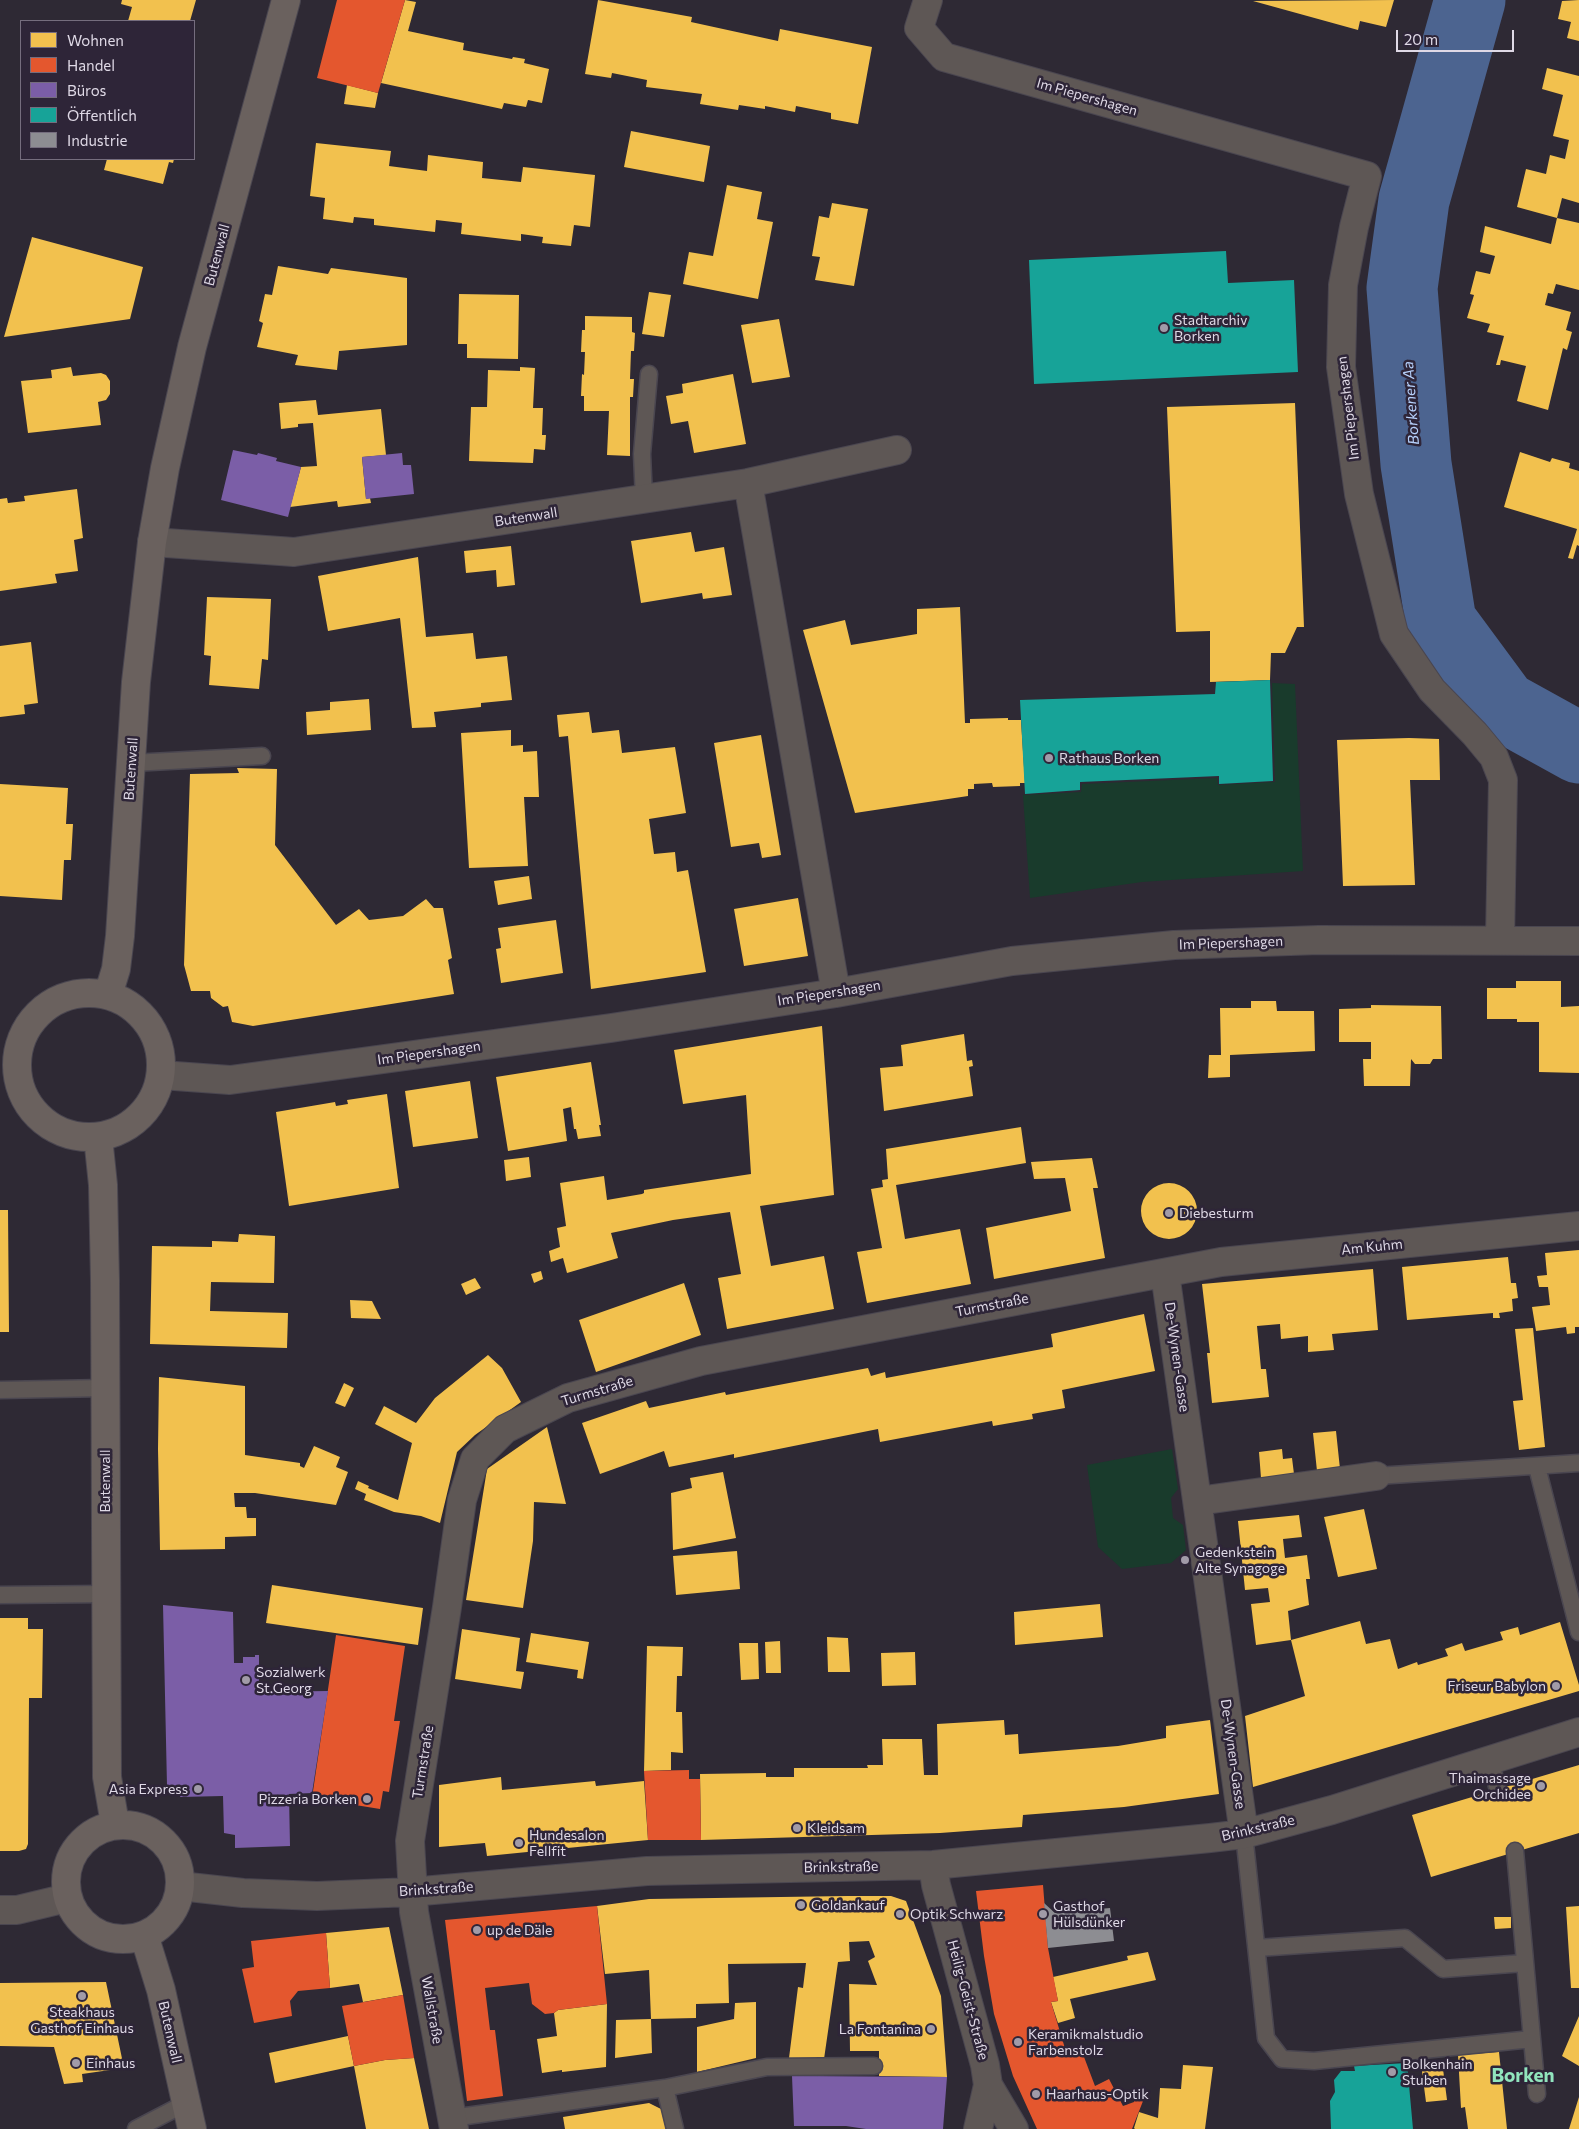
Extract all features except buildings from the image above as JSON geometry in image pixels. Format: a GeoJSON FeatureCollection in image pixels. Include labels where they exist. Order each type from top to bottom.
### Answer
{"type":"FeatureCollection","features":[{"type":"Feature","properties":{"kind":"main road","name":"Butenwall"},"geometry":{"type":"LineString","coordinates":[[108,995],[116,969],[120,936],[136,682],[152,542],[165,468],[192,347],[286,0]]}},
{"type":"Feature","properties":{"kind":"main road"},"geometry":{"type":"LineString","coordinates":[[80,992],[108,995],[125,1001],[142,1015],[154,1032],[161,1053],[161,1075],[156,1094],[145,1111],[131,1124],[113,1133],[98,1137],[76,1136],[60,1132],[46,1123],[24,1097],[9,1084],[23,1034],[37,1013],[57,999],[80,992]]}},
{"type":"Feature","properties":{"kind":"main road","name":"Butenwall"},"geometry":{"type":"LineString","coordinates":[[98,1137],[103,1185],[107,1777],[116,1824]]}},
{"type":"Feature","properties":{"kind":"main road"},"geometry":{"type":"LineString","coordinates":[[116,1824],[132,1825],[148,1830],[162,1840],[173,1853],[179,1869],[180,1886],[177,1901],[170,1915],[158,1927],[144,1935],[128,1939],[113,1939],[97,1934],[74,1913],[67,1898],[65,1878],[69,1859],[80,1842],[96,1830],[116,1824]]}},
{"type":"Feature","properties":{"kind":"main road","name":"Butenwall"},"geometry":{"type":"LineString","coordinates":[[144,1935],[160,1990],[192,2129]]}},
{"type":"Feature","properties":{"kind":"street","name":"Im Piepershagen"},"geometry":{"type":"LineString","coordinates":[[928,0],[919,28],[944,57],[1367,176],[1354,227],[1343,286],[1341,367],[1359,494],[1394,634],[1432,690],[1475,734],[1494,757],[1503,780],[1500,940]]}},
{"type":"Feature","properties":{"kind":"street","name":"Butenwall"},"geometry":{"type":"LineString","coordinates":[[152,542],[294,552],[748,483],[897,450]]}},
{"type":"Feature","properties":{"kind":"street"},"geometry":{"type":"LineString","coordinates":[[748,483],[836,993]]}},
{"type":"Feature","properties":{"kind":"street","name":"Im Piepershagen"},"geometry":{"type":"LineString","coordinates":[[161,1075],[230,1080],[611,1028],[836,993],[1012,962],[1174,944],[1319,940],[1579,941]]}},
{"type":"Feature","properties":{"kind":"street","name":"Am Kuhm"},"geometry":{"type":"LineString","coordinates":[[1165,1273],[1222,1262],[1579,1226]]}},
{"type":"Feature","properties":{"kind":"street","name":"De-Wynen-Gasse"},"geometry":{"type":"LineString","coordinates":[[1165,1273],[1244,1834]]}},
{"type":"Feature","properties":{"kind":"street","name":"Turmstraße"},"geometry":{"type":"LineString","coordinates":[[411,1892],[410,1841],[448,1606],[462,1500],[475,1459],[505,1429],[568,1398],[701,1361],[1165,1273]]}},
{"type":"Feature","properties":{"kind":"street"},"geometry":{"type":"LineString","coordinates":[[1198,1500],[1376,1476]]}},
{"type":"Feature","properties":{"kind":"street","name":"Brinkstraße"},"geometry":{"type":"LineString","coordinates":[[180,1886],[243,1893],[317,1896],[411,1892],[647,1871],[933,1865],[1244,1834],[1332,1810],[1579,1732]]}},
{"type":"Feature","properties":{"kind":"street","name":"Heilig-Geist-Straße"},"geometry":{"type":"LineString","coordinates":[[933,1865],[936,1885],[985,2065],[988,2085],[1014,2129]]}},
{"type":"Feature","properties":{"kind":"street","name":"Wallstraße"},"geometry":{"type":"LineString","coordinates":[[411,1892],[453,2124]]}},
{"type":"Feature","properties":{"kind":"street"},"geometry":{"type":"LineString","coordinates":[[0,1910],[16,1910],[67,1898]]}},
{"type":"Feature","properties":{"kind":"street"},"geometry":{"type":"LineString","coordinates":[[978,2129],[988,2085]]}},
{"type":"Feature","properties":{"kind":"lane"},"geometry":{"type":"LineString","coordinates":[[644,499],[642,454],[649,374]]}},
{"type":"Feature","properties":{"kind":"lane"},"geometry":{"type":"LineString","coordinates":[[132,763],[262,756]]}},
{"type":"Feature","properties":{"kind":"lane"},"geometry":{"type":"LineString","coordinates":[[0,1390],[105,1388]]}},
{"type":"Feature","properties":{"kind":"lane"},"geometry":{"type":"LineString","coordinates":[[1376,1476],[1579,1463]]}},
{"type":"Feature","properties":{"kind":"lane"},"geometry":{"type":"LineString","coordinates":[[1537,1467],[1579,1632]]}},
{"type":"Feature","properties":{"kind":"lane"},"geometry":{"type":"LineString","coordinates":[[0,1595],[105,1594]]}},
{"type":"Feature","properties":{"kind":"lane"},"geometry":{"type":"LineString","coordinates":[[1490,1760],[1498,1790]]}},
{"type":"Feature","properties":{"kind":"lane","name":"De-Wynen-Gasse"},"geometry":{"type":"LineString","coordinates":[[1244,1834],[1266,2038],[1282,2059],[1314,2061],[1532,2038]]}},
{"type":"Feature","properties":{"kind":"lane"},"geometry":{"type":"LineString","coordinates":[[1515,1852],[1537,2094]]}},
{"type":"Feature","properties":{"kind":"lane"},"geometry":{"type":"LineString","coordinates":[[1257,1948],[1405,1938],[1443,1969],[1525,1963]]}},
{"type":"Feature","properties":{"kind":"lane"},"geometry":{"type":"LineString","coordinates":[[453,2124],[665,2088],[767,2067],[874,2066]]}},
{"type":"Feature","properties":{"kind":"lane"},"geometry":{"type":"LineString","coordinates":[[665,2088],[675,2129]]}},
{"type":"Feature","properties":{"kind":"lane"},"geometry":{"type":"LineString","coordinates":[[136,2129],[186,2103]]}},
{"type":"Feature","properties":{"kind":"green space"},"geometry":{"type":"Polygon","coordinates":[[[1272,683],[1295,684],[1303,871],[1142,882],[1030,898],[1023,795],[1081,792],[1082,784],[1217,778],[1218,785],[1275,782],[1272,683]]]}},
{"type":"Feature","properties":{"kind":"green space"},"geometry":{"type":"Polygon","coordinates":[[[1172,1449],[1178,1489],[1171,1498],[1173,1518],[1183,1525],[1186,1550],[1171,1563],[1122,1569],[1098,1547],[1087,1465],[1172,1449]]]}},
{"type":"Feature","properties":{"kind":"waterway","name":"Borkener Aa"},"geometry":{"type":"LineString","coordinates":[[1470,0],[1414,200],[1402,288],[1416,464],[1441,622],[1503,706],[1579,748]]}},
{"type":"Feature","properties":{"kind":"place","name":"Stadtarchiv Borken"},"geometry":{"type":"Point","coordinates":[1164,328]}},
{"type":"Feature","properties":{"kind":"place","name":"Rathaus Borken"},"geometry":{"type":"Point","coordinates":[1049,758]}},
{"type":"Feature","properties":{"kind":"place","name":"Diebesturm"},"geometry":{"type":"Point","coordinates":[1169,1213]}},
{"type":"Feature","properties":{"kind":"place","name":"Gedenkstein Alte Synagoge"},"geometry":{"type":"Point","coordinates":[1185,1560]}},
{"type":"Feature","properties":{"kind":"place","name":"Sozialwerk St.Georg"},"geometry":{"type":"Point","coordinates":[246,1680]}},
{"type":"Feature","properties":{"kind":"place","name":"Friseur Babylon"},"geometry":{"type":"Point","coordinates":[1556,1686]}},
{"type":"Feature","properties":{"kind":"place","name":"Thaimassage Orchidee"},"geometry":{"type":"Point","coordinates":[1541,1786]}},
{"type":"Feature","properties":{"kind":"place","name":"Asia Express"},"geometry":{"type":"Point","coordinates":[198,1789]}},
{"type":"Feature","properties":{"kind":"place","name":"Pizzeria Borken"},"geometry":{"type":"Point","coordinates":[367,1799]}},
{"type":"Feature","properties":{"kind":"place","name":"Kleidsam"},"geometry":{"type":"Point","coordinates":[797,1828]}},
{"type":"Feature","properties":{"kind":"place","name":"Hundesalon Fellfit"},"geometry":{"type":"Point","coordinates":[519,1843]}},
{"type":"Feature","properties":{"kind":"place","name":"Goldankauf"},"geometry":{"type":"Point","coordinates":[801,1905]}},
{"type":"Feature","properties":{"kind":"place","name":"Optik Schwarz"},"geometry":{"type":"Point","coordinates":[900,1914]}},
{"type":"Feature","properties":{"kind":"place","name":"Gasthof Hülsdünker"},"geometry":{"type":"Point","coordinates":[1043,1914]}},
{"type":"Feature","properties":{"kind":"place","name":"up de Däle"},"geometry":{"type":"Point","coordinates":[477,1930]}},
{"type":"Feature","properties":{"kind":"place","name":"Steakhaus Gasthof Einhaus"},"geometry":{"type":"Point","coordinates":[82,1996]}},
{"type":"Feature","properties":{"kind":"place","name":"La Fontanina"},"geometry":{"type":"Point","coordinates":[931,2029]}},
{"type":"Feature","properties":{"kind":"place","name":"Keramikmalstudio Farbenstolz"},"geometry":{"type":"Point","coordinates":[1018,2042]}},
{"type":"Feature","properties":{"kind":"place","name":"Einhaus"},"geometry":{"type":"Point","coordinates":[76,2063]}},
{"type":"Feature","properties":{"kind":"place","name":"Bolkenhain Stuben"},"geometry":{"type":"Point","coordinates":[1392,2072]}},
{"type":"Feature","properties":{"kind":"place","name":"Haarhaus-Optik"},"geometry":{"type":"Point","coordinates":[1036,2094]}},
{"type":"Feature","properties":{"kind":"district","name":"Borken"},"geometry":{"type":"Point","coordinates":[1523,2076]}}]}
